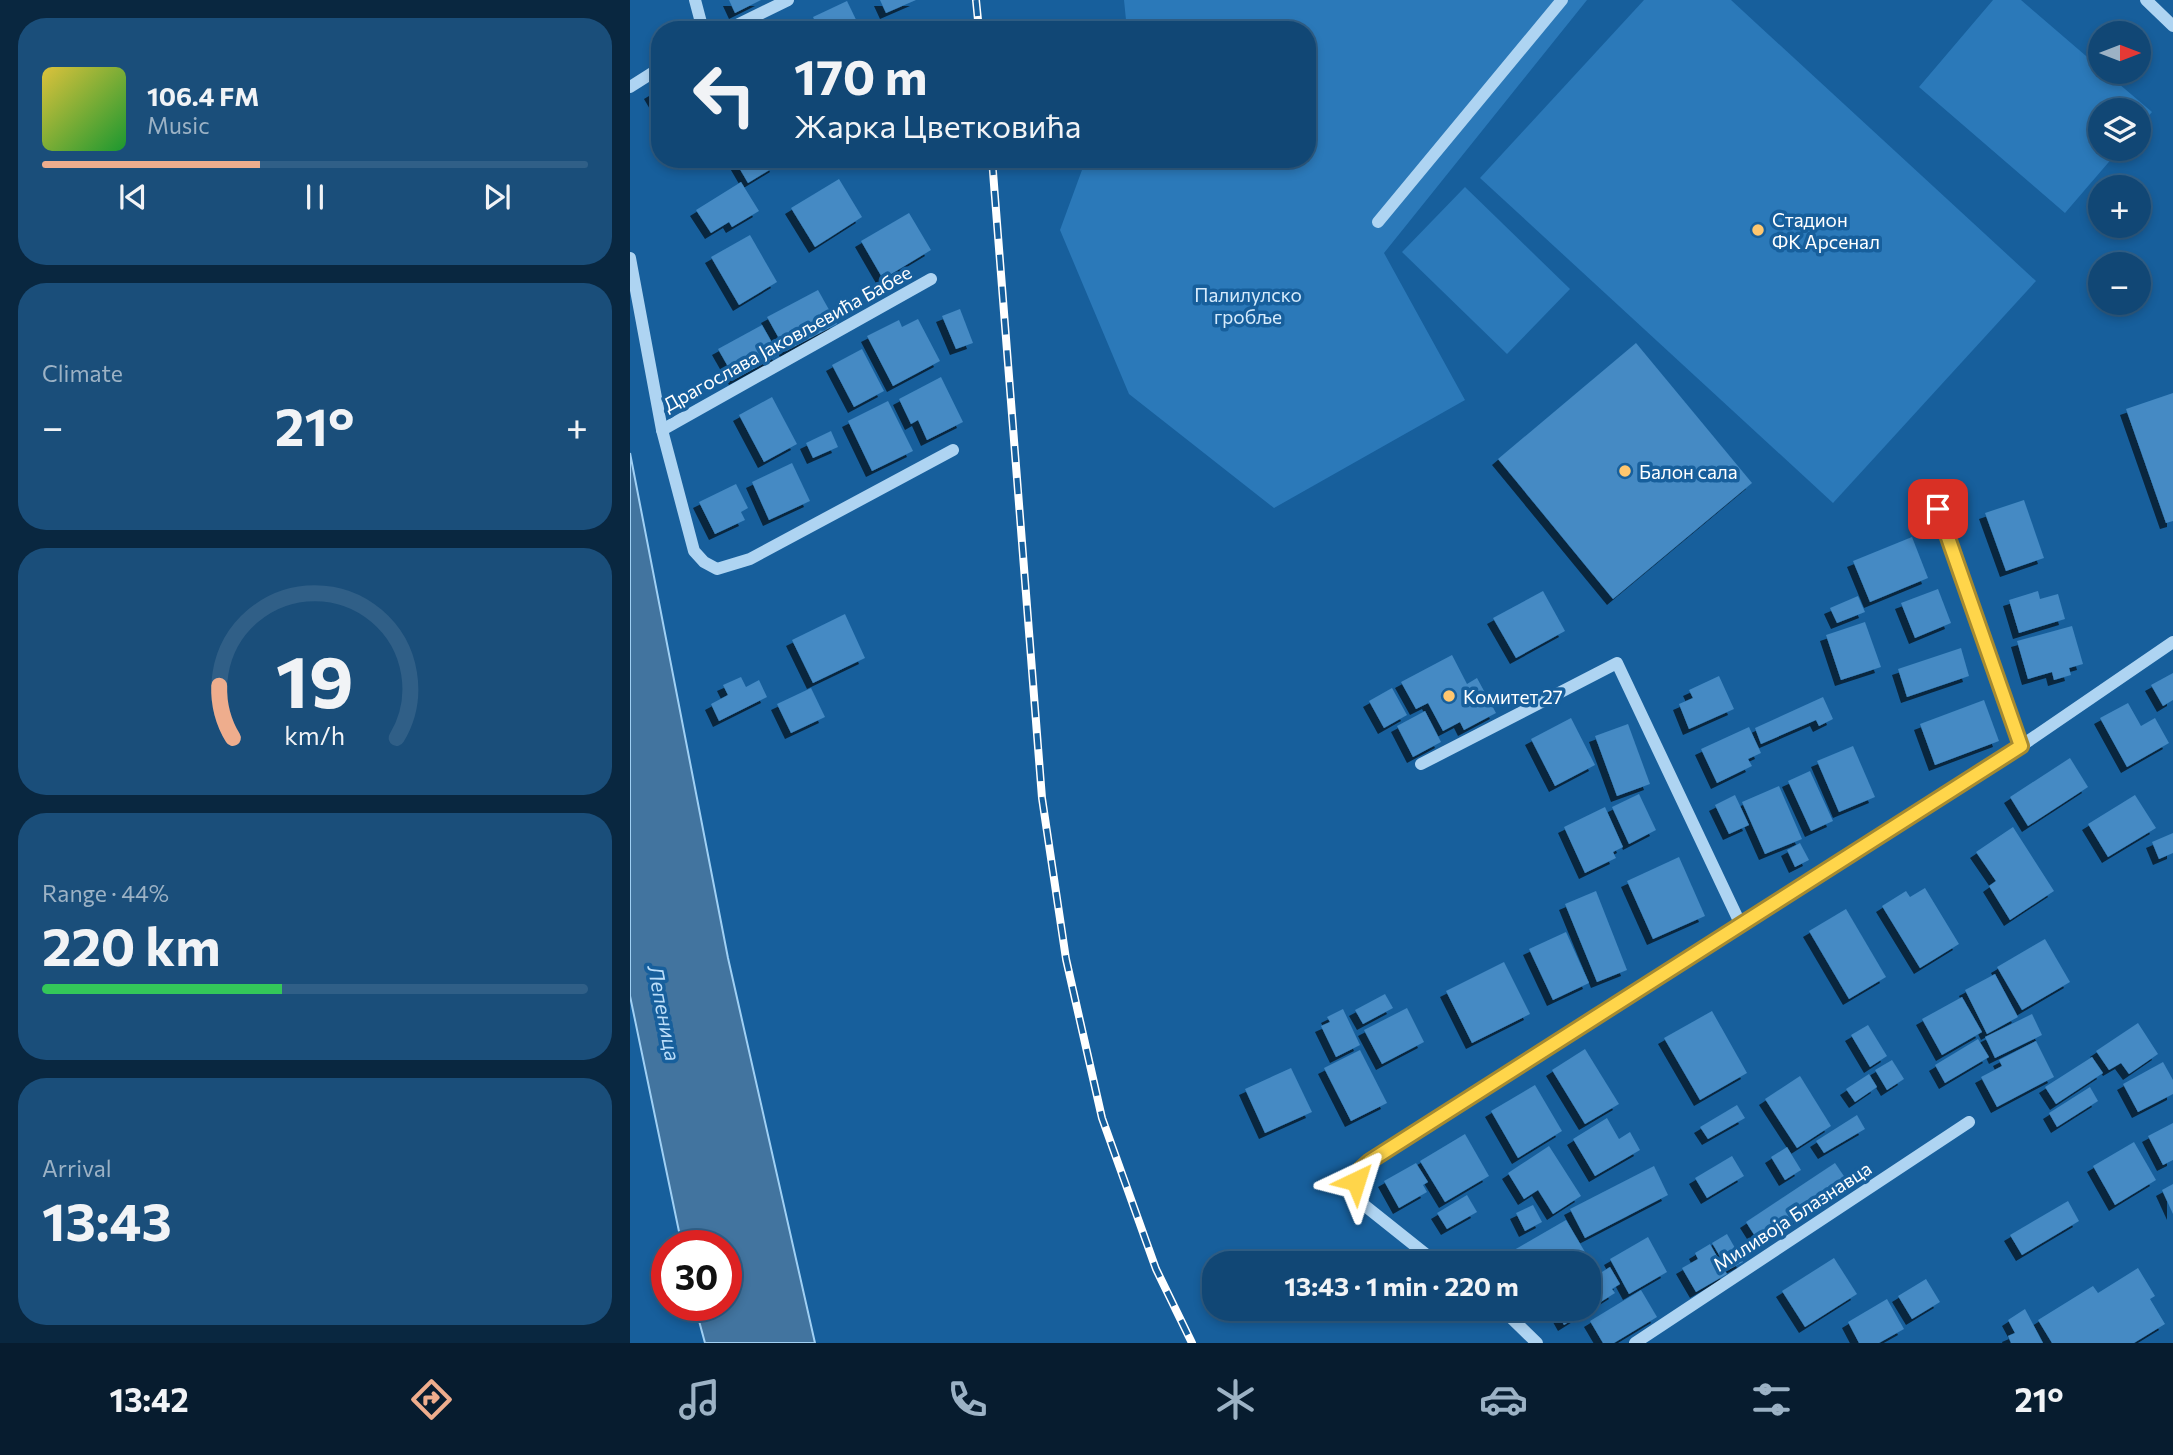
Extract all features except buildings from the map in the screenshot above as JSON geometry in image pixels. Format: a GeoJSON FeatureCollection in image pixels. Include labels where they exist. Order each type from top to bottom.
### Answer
{"type":"FeatureCollection","features":[{"type":"Feature","properties":{"kind":"street"},"geometry":{"type":"LineString","coordinates":[[695,0],[701,21]]}},
{"type":"Feature","properties":{"kind":"street"},"geometry":{"type":"LineString","coordinates":[[745,21],[788,0]]}},
{"type":"Feature","properties":{"kind":"street"},"geometry":{"type":"LineString","coordinates":[[1378,222],[1562,0]]}},
{"type":"Feature","properties":{"kind":"street"},"geometry":{"type":"LineString","coordinates":[[2146,0],[2173,26]]}},
{"type":"Feature","properties":{"kind":"street"},"geometry":{"type":"LineString","coordinates":[[630,87],[651,74]]}},
{"type":"Feature","properties":{"kind":"street","name":"Драгослава Јаковљевића Бабее"},"geometry":{"type":"LineString","coordinates":[[630,258],[662,430],[694,551],[704,562],[718,569],[750,559],[953,450]]}},
{"type":"Feature","properties":{"kind":"street","name":"Драгослава Јаковљевића Бабее"},"geometry":{"type":"LineString","coordinates":[[662,430],[931,279]]}},
{"type":"Feature","properties":{"kind":"street"},"geometry":{"type":"LineString","coordinates":[[1938,509],[2021,746]]}},
{"type":"Feature","properties":{"kind":"street"},"geometry":{"type":"LineString","coordinates":[[1422,1251],[1364,1205],[1356,1181],[1364,1165],[2021,746],[2173,642]]}},
{"type":"Feature","properties":{"kind":"street"},"geometry":{"type":"LineString","coordinates":[[1421,764],[1617,663],[1740,923]]}},
{"type":"Feature","properties":{"kind":"street","name":"Миливоја Блазнавца"},"geometry":{"type":"LineString","coordinates":[[1635,1343],[1969,1122]]}},
{"type":"Feature","properties":{"kind":"street"},"geometry":{"type":"LineString","coordinates":[[1514,1321],[1537,1343]]}},
{"type":"Feature","properties":{"kind":"green space","name":"Палилулско гробље"},"geometry":{"type":"Polygon","coordinates":[[[1124,0],[1587,0],[1384,253],[1465,400],[1274,508],[1129,394],[1060,230],[1083,168],[1316,168],[1316,21],[1126,21],[1124,0]]]}},
{"type":"Feature","properties":{"kind":"green space","name":"Стадион ФК Арсенал"},"geometry":{"type":"Polygon","coordinates":[[[1644,0],[1731,0],[2036,281],[1833,503],[1480,178],[1644,0]]]}},
{"type":"Feature","properties":{"kind":"green space"},"geometry":{"type":"Polygon","coordinates":[[[1993,0],[2021,0],[2088,58],[2088,84],[2119,84],[2136,98],[2088,98],[2088,161],[2110,161],[2098,175],[2088,175],[2088,186],[2065,213],[1919,87],[1993,0]]]}},
{"type":"Feature","properties":{"kind":"green space"},"geometry":{"type":"Polygon","coordinates":[[[1465,187],[1570,289],[1507,354],[1402,252],[1465,187]]]}},
{"type":"Feature","properties":{"kind":"water","name":"Лепеница"},"geometry":{"type":"Polygon","coordinates":[[[630,453],[728,958],[815,1343],[705,1343],[699,1321],[742,1321],[742,1230],[679,1230],[630,996],[630,453]]]}},
{"type":"Feature","properties":{"kind":"railway"},"geometry":{"type":"LineString","coordinates":[[976,0],[978,21]]}},
{"type":"Feature","properties":{"kind":"railway"},"geometry":{"type":"LineString","coordinates":[[993,168],[1042,798],[1066,959],[1102,1118],[1156,1269],[1192,1343]]}},
{"type":"Feature","properties":{"kind":"place","name":"Стадион ФК Арсенал"},"geometry":{"type":"Point","coordinates":[1758,230]}},
{"type":"Feature","properties":{"kind":"place","name":"Балон сала"},"geometry":{"type":"Point","coordinates":[1625,471]}},
{"type":"Feature","properties":{"kind":"place","name":"Комитет 27"},"geometry":{"type":"Point","coordinates":[1449,696]}},
{"type":"Feature","properties":{"kind":"route"},"geometry":{"type":"LineString","coordinates":[[1356,1181],[1360,1170],[1370,1161],[2021,746],[1938,509]]}}]}
